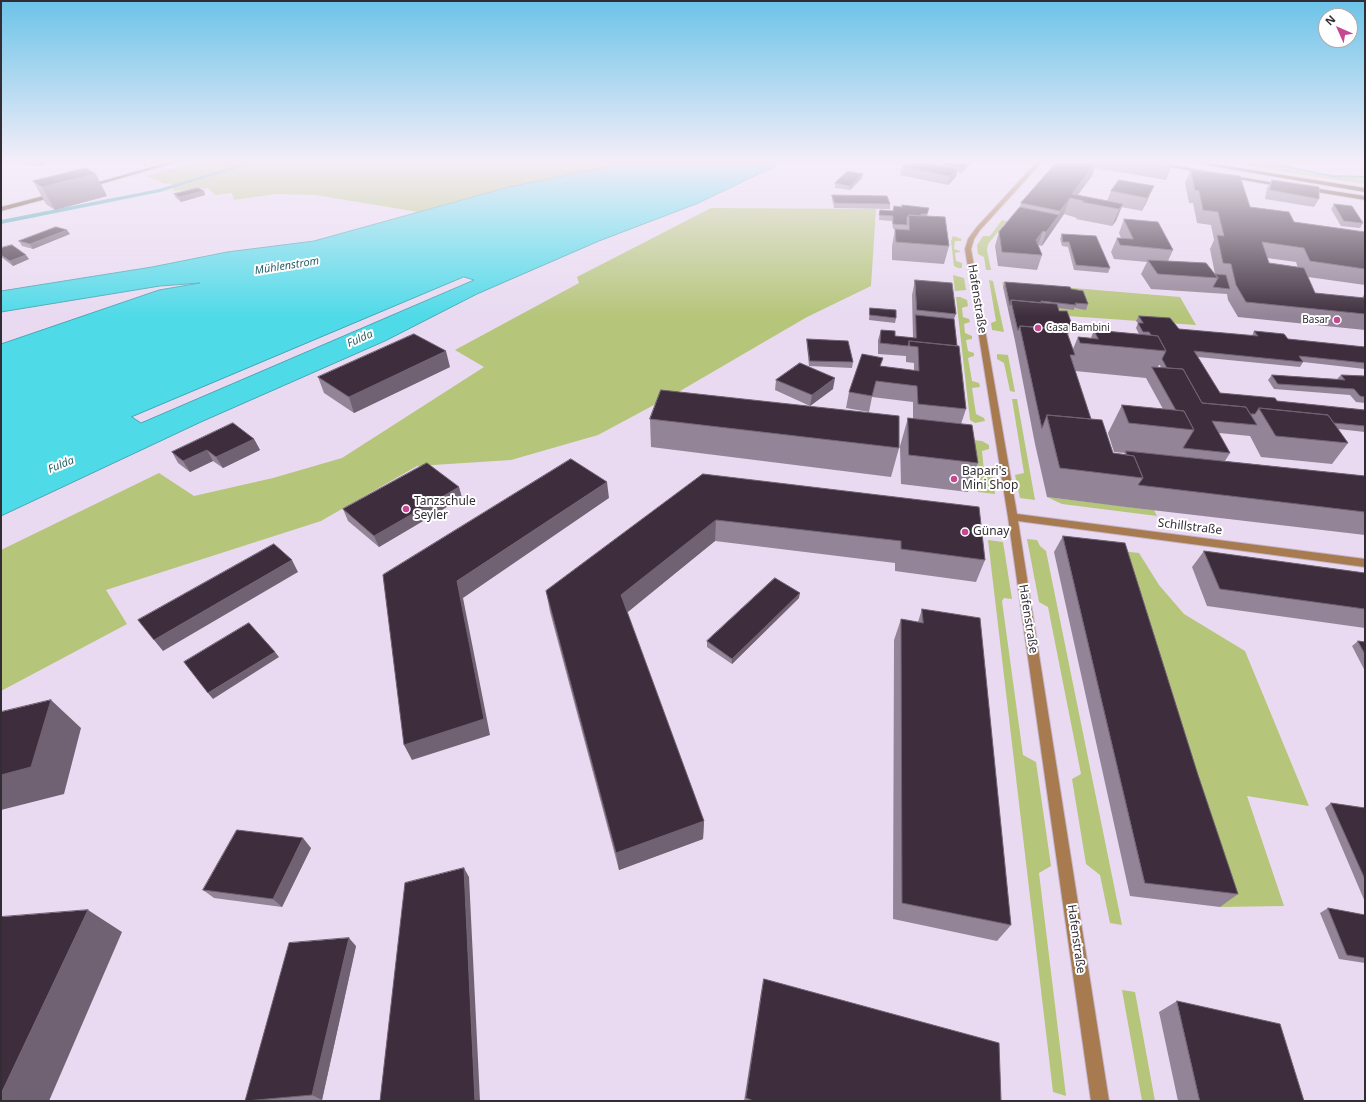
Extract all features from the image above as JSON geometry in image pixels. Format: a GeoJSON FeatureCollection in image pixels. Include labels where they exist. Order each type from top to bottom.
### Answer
{"type":"FeatureCollection","features":[{"type":"Feature","properties":{"kind":"street","name":"Hafenstraße"},"geometry":{"type":"LineString","coordinates":[[991,214],[971,239],[968,249],[1013,516],[1100,1101]]}},
{"type":"Feature","properties":{"kind":"street","name":"Schillstraße"},"geometry":{"type":"LineString","coordinates":[[1013,516],[1365,563]]}},
{"type":"Feature","properties":{"kind":"green space"},"geometry":{"type":"Polygon","coordinates":[[[699,214],[876,214],[871,286],[807,317],[680,391],[598,435],[511,460],[417,466],[321,521],[106,590],[127,624],[1,691],[1,550],[159,473],[194,496],[273,478],[342,458],[484,367],[455,350],[579,283],[577,277],[699,214]]]}},
{"type":"Feature","properties":{"kind":"green space"},"geometry":{"type":"Polygon","coordinates":[[[1002,220],[1007,221],[988,244],[987,250],[991,270],[986,270],[984,257],[978,254],[977,245],[983,236],[990,236],[1002,220]]]}},
{"type":"Feature","properties":{"kind":"green space"},"geometry":{"type":"Polygon","coordinates":[[[953,236],[962,239],[961,241],[955,241],[954,249],[960,251],[955,253],[956,261],[962,263],[962,268],[954,266],[951,241],[953,236]]]}},
{"type":"Feature","properties":{"kind":"green space"},"geometry":{"type":"Polygon","coordinates":[[[953,275],[964,278],[966,290],[955,291],[953,275]]]}},
{"type":"Feature","properties":{"kind":"green space"},"geometry":{"type":"Polygon","coordinates":[[[989,280],[993,281],[1004,332],[992,330],[991,323],[996,321],[989,280]]]}},
{"type":"Feature","properties":{"kind":"green space"},"geometry":{"type":"Polygon","coordinates":[[[1002,282],[1180,297],[1196,325],[1053,315],[1039,306],[1085,309],[1003,287],[1002,282]]]}},
{"type":"Feature","properties":{"kind":"green space"},"geometry":{"type":"Polygon","coordinates":[[[956,297],[967,300],[968,306],[962,308],[963,317],[969,319],[970,322],[964,324],[965,333],[972,336],[972,339],[966,340],[968,351],[974,353],[974,356],[968,358],[972,381],[979,383],[980,387],[972,388],[976,414],[984,418],[985,421],[975,423],[970,420],[956,297]]]}},
{"type":"Feature","properties":{"kind":"green space"},"geometry":{"type":"Polygon","coordinates":[[[997,354],[1008,355],[1015,392],[1010,391],[1004,363],[997,359],[997,354]]]}},
{"type":"Feature","properties":{"kind":"green space"},"geometry":{"type":"Polygon","coordinates":[[[1012,399],[1017,399],[1035,500],[1020,498],[1015,475],[1024,473],[1012,399]]]}},
{"type":"Feature","properties":{"kind":"green space"},"geometry":{"type":"Polygon","coordinates":[[[973,440],[982,441],[989,445],[989,449],[982,451],[984,471],[993,477],[995,494],[978,492],[973,440]]]}},
{"type":"Feature","properties":{"kind":"green space"},"geometry":{"type":"Polygon","coordinates":[[[1047,497],[1154,510],[1157,516],[1062,504],[1047,497]]]}},
{"type":"Feature","properties":{"kind":"green space"},"geometry":{"type":"Polygon","coordinates":[[[1027,539],[1037,540],[1040,546],[1046,551],[1122,925],[1110,923],[1100,875],[1086,864],[1072,779],[1081,774],[1048,607],[1039,602],[1027,539]]]}},
{"type":"Feature","properties":{"kind":"green space"},"geometry":{"type":"Polygon","coordinates":[[[988,540],[1003,542],[1012,599],[1004,598],[1002,601],[1023,755],[1036,762],[1051,866],[1039,873],[1066,1096],[1053,1092],[988,540]]]}},
{"type":"Feature","properties":{"kind":"green space"},"geometry":{"type":"Polygon","coordinates":[[[1067,545],[1139,553],[1159,585],[1184,614],[1245,651],[1309,806],[1247,796],[1284,906],[1220,907],[1183,790],[1067,545]]]}},
{"type":"Feature","properties":{"kind":"green space"},"geometry":{"type":"Polygon","coordinates":[[[1122,990],[1135,992],[1155,1101],[1142,1101],[1122,990]]]}},
{"type":"Feature","properties":{"kind":"water"},"geometry":{"type":"Polygon","coordinates":[[[410,214],[669,214],[599,241],[477,294],[385,341],[201,422],[1,516],[1,344],[159,290],[200,283],[160,286],[1,312],[1,291],[152,267],[227,252],[314,241],[410,214]],[[464,277],[132,417],[141,423],[474,280],[464,277]]]}},
{"type":"Feature","properties":{"kind":"building"},"geometry":{"type":"Polygon","coordinates":[[[921,214],[921,216],[909,215],[907,217],[907,225],[893,224],[893,216],[879,215],[921,214]]]}},
{"type":"Feature","properties":{"kind":"building"},"geometry":{"type":"Polygon","coordinates":[[[1014,214],[1059,215],[1046,232],[1043,231],[1036,240],[1042,255],[1002,252],[999,232],[1014,214]]]}},
{"type":"Feature","properties":{"kind":"building"},"geometry":{"type":"Polygon","coordinates":[[[1219,214],[1290,214],[1294,222],[1365,232],[1365,269],[1310,261],[1304,248],[1262,242],[1269,263],[1304,268],[1315,293],[1365,298],[1365,314],[1246,302],[1236,285],[1231,264],[1223,263],[1217,235],[1224,236],[1219,214]]]}},
{"type":"Feature","properties":{"kind":"building"},"geometry":{"type":"Polygon","coordinates":[[[1340,214],[1357,214],[1363,223],[1344,221],[1340,214]]]}},
{"type":"Feature","properties":{"kind":"building"},"geometry":{"type":"Polygon","coordinates":[[[909,215],[945,217],[949,246],[896,242],[895,229],[909,230],[909,215]]]}},
{"type":"Feature","properties":{"kind":"building"},"geometry":{"type":"Polygon","coordinates":[[[1124,219],[1158,222],[1173,250],[1120,245],[1117,238],[1133,239],[1124,219]]]}},
{"type":"Feature","properties":{"kind":"building"},"geometry":{"type":"Polygon","coordinates":[[[56,227],[67,230],[30,244],[19,241],[56,227]]]}},
{"type":"Feature","properties":{"kind":"building"},"geometry":{"type":"Polygon","coordinates":[[[1062,234],[1096,236],[1110,268],[1076,265],[1069,242],[1063,242],[1062,234]]]}},
{"type":"Feature","properties":{"kind":"building"},"geometry":{"type":"Polygon","coordinates":[[[12,245],[26,255],[10,261],[1,255],[1,248],[12,245]]]}},
{"type":"Feature","properties":{"kind":"building"},"geometry":{"type":"Polygon","coordinates":[[[1148,260],[1206,263],[1218,278],[1158,274],[1148,260]]]}},
{"type":"Feature","properties":{"kind":"building"},"geometry":{"type":"Polygon","coordinates":[[[1215,274],[1226,275],[1230,289],[1213,287],[1218,278],[1215,274]]]}},
{"type":"Feature","properties":{"kind":"building"},"geometry":{"type":"Polygon","coordinates":[[[915,280],[952,283],[956,314],[917,310],[915,280]]]}},
{"type":"Feature","properties":{"kind":"building"},"geometry":{"type":"Polygon","coordinates":[[[1005,282],[1070,287],[1071,289],[1083,291],[1088,304],[1075,303],[1076,305],[1041,301],[1041,303],[1011,300],[1010,305],[1005,282]]]}},
{"type":"Feature","properties":{"kind":"building"},"geometry":{"type":"Polygon","coordinates":[[[1011,300],[1057,304],[1059,311],[1067,311],[1072,325],[1061,324],[1063,329],[1020,326],[1018,330],[1011,300]]]}},
{"type":"Feature","properties":{"kind":"building"},"geometry":{"type":"Polygon","coordinates":[[[870,308],[896,310],[896,318],[870,315],[870,308]]]}},
{"type":"Feature","properties":{"kind":"building"},"geometry":{"type":"Polygon","coordinates":[[[916,315],[954,319],[957,346],[909,341],[908,346],[880,343],[881,330],[895,331],[895,336],[916,338],[916,315]]]}},
{"type":"Feature","properties":{"kind":"building"},"geometry":{"type":"Polygon","coordinates":[[[1139,316],[1170,318],[1179,329],[1258,336],[1254,331],[1284,334],[1288,339],[1365,347],[1365,363],[1299,356],[1303,362],[1194,351],[1220,393],[1275,398],[1277,401],[1365,410],[1365,426],[1334,423],[1328,415],[1259,408],[1255,414],[1250,414],[1246,407],[1202,403],[1183,369],[1167,368],[1162,359],[1166,351],[1158,336],[1151,335],[1149,332],[1143,332],[1138,323],[1143,323],[1139,316]]]}},
{"type":"Feature","properties":{"kind":"building"},"geometry":{"type":"Polygon","coordinates":[[[1020,326],[1066,330],[1075,355],[1070,355],[1091,419],[1047,415],[1042,428],[1020,326]]]}},
{"type":"Feature","properties":{"kind":"building"},"geometry":{"type":"Polygon","coordinates":[[[1094,330],[1158,336],[1166,351],[1080,343],[1078,337],[1098,339],[1094,330]]]}},
{"type":"Feature","properties":{"kind":"building"},"geometry":{"type":"Polygon","coordinates":[[[414,334],[446,351],[349,397],[318,377],[414,334]]]}},
{"type":"Feature","properties":{"kind":"building"},"geometry":{"type":"Polygon","coordinates":[[[807,339],[848,341],[853,362],[810,361],[807,339]]]}},
{"type":"Feature","properties":{"kind":"building"},"geometry":{"type":"Polygon","coordinates":[[[909,341],[959,346],[966,409],[918,404],[917,386],[876,381],[872,396],[849,392],[862,354],[883,358],[880,366],[919,371],[918,347],[910,346],[909,341]]]}},
{"type":"Feature","properties":{"kind":"building"},"geometry":{"type":"Polygon","coordinates":[[[800,363],[835,378],[812,395],[776,380],[800,363]]]}},
{"type":"Feature","properties":{"kind":"building"},"geometry":{"type":"Polygon","coordinates":[[[1152,367],[1183,369],[1202,403],[1246,407],[1257,425],[1212,421],[1230,453],[1183,448],[1194,430],[1184,411],[1176,410],[1152,367]]]}},
{"type":"Feature","properties":{"kind":"building"},"geometry":{"type":"Polygon","coordinates":[[[1272,375],[1345,380],[1341,375],[1365,376],[1365,397],[1360,396],[1354,389],[1278,384],[1272,375]]]}},
{"type":"Feature","properties":{"kind":"building"},"geometry":{"type":"Polygon","coordinates":[[[661,390],[899,416],[899,448],[650,419],[661,390]]]}},
{"type":"Feature","properties":{"kind":"building"},"geometry":{"type":"Polygon","coordinates":[[[1122,405],[1184,411],[1194,430],[1129,423],[1122,405]]]}},
{"type":"Feature","properties":{"kind":"building"},"geometry":{"type":"Polygon","coordinates":[[[1259,408],[1328,415],[1348,443],[1276,436],[1259,408]]]}},
{"type":"Feature","properties":{"kind":"building"},"geometry":{"type":"Polygon","coordinates":[[[1047,415],[1102,420],[1113,453],[1134,456],[1143,478],[1060,468],[1047,415]]]}},
{"type":"Feature","properties":{"kind":"building"},"geometry":{"type":"Polygon","coordinates":[[[908,418],[972,425],[978,463],[909,455],[908,418]]]}},
{"type":"Feature","properties":{"kind":"building"},"geometry":{"type":"Polygon","coordinates":[[[233,423],[254,439],[216,457],[207,450],[183,461],[172,452],[233,423]]]}},
{"type":"Feature","properties":{"kind":"building"},"geometry":{"type":"Polygon","coordinates":[[[1126,451],[1365,476],[1365,512],[1138,485],[1143,478],[1134,456],[1127,455],[1126,451]]]}},
{"type":"Feature","properties":{"kind":"building"},"geometry":{"type":"Polygon","coordinates":[[[571,459],[607,482],[457,581],[484,719],[404,745],[383,575],[571,459]]]}},
{"type":"Feature","properties":{"kind":"building","name":"Tanzschule Seyler"},"geometry":{"type":"Polygon","coordinates":[[[427,463],[459,487],[374,536],[343,509],[427,463]]]}},
{"type":"Feature","properties":{"kind":"building"},"geometry":{"type":"Polygon","coordinates":[[[703,474],[979,507],[985,560],[901,549],[901,541],[716,520],[621,595],[704,821],[616,853],[546,591],[703,474]]]}},
{"type":"Feature","properties":{"kind":"building"},"geometry":{"type":"Polygon","coordinates":[[[1063,536],[1125,543],[1198,775],[1238,894],[1145,883],[1063,536]]]}},
{"type":"Feature","properties":{"kind":"building"},"geometry":{"type":"Polygon","coordinates":[[[274,544],[292,560],[154,640],[138,620],[274,544]]]}},
{"type":"Feature","properties":{"kind":"building"},"geometry":{"type":"Polygon","coordinates":[[[1204,551],[1365,573],[1365,609],[1220,589],[1204,551]]]}},
{"type":"Feature","properties":{"kind":"building"},"geometry":{"type":"Polygon","coordinates":[[[775,578],[800,593],[732,659],[707,641],[775,578]]]}},
{"type":"Feature","properties":{"kind":"building"},"geometry":{"type":"Polygon","coordinates":[[[922,609],[980,618],[1011,925],[902,903],[901,619],[923,623],[922,609]]]}},
{"type":"Feature","properties":{"kind":"building"},"geometry":{"type":"Polygon","coordinates":[[[249,623],[275,652],[208,693],[184,662],[249,623]]]}},
{"type":"Feature","properties":{"kind":"building"},"geometry":{"type":"Polygon","coordinates":[[[1358,641],[1365,642],[1365,654],[1358,641]]]}},
{"type":"Feature","properties":{"kind":"building"},"geometry":{"type":"Polygon","coordinates":[[[51,700],[31,767],[1,775],[1,712],[51,700]]]}},
{"type":"Feature","properties":{"kind":"building"},"geometry":{"type":"Polygon","coordinates":[[[1331,803],[1365,808],[1365,879],[1331,803]]]}},
{"type":"Feature","properties":{"kind":"building"},"geometry":{"type":"Polygon","coordinates":[[[237,830],[303,838],[273,899],[203,890],[237,830]]]}},
{"type":"Feature","properties":{"kind":"building"},"geometry":{"type":"Polygon","coordinates":[[[464,868],[475,1101],[380,1101],[405,883],[464,868]]]}},
{"type":"Feature","properties":{"kind":"building"},"geometry":{"type":"Polygon","coordinates":[[[1328,908],[1365,915],[1365,958],[1347,955],[1328,908]]]}},
{"type":"Feature","properties":{"kind":"building"},"geometry":{"type":"Polygon","coordinates":[[[88,910],[1,1094],[1,917],[88,910]]]}},
{"type":"Feature","properties":{"kind":"building"},"geometry":{"type":"Polygon","coordinates":[[[349,938],[312,1095],[245,1101],[289,943],[349,938]]]}},
{"type":"Feature","properties":{"kind":"building"},"geometry":{"type":"Polygon","coordinates":[[[764,979],[999,1043],[1001,1101],[754,1101],[746,1098],[764,979]]]}},
{"type":"Feature","properties":{"kind":"building"},"geometry":{"type":"Polygon","coordinates":[[[1177,1001],[1280,1024],[1304,1101],[1200,1101],[1177,1001]]]}},
{"type":"Feature","properties":{"kind":"waterway"},"geometry":{"type":"LineString","coordinates":[[1,222],[39,214]]}},
{"type":"Feature","properties":{"kind":"place","name":"Basar"},"geometry":{"type":"Point","coordinates":[1337,320]}},
{"type":"Feature","properties":{"kind":"place","name":"Casa Bambini"},"geometry":{"type":"Point","coordinates":[1038,328]}},
{"type":"Feature","properties":{"kind":"place","name":"Bapari's Mini Shop"},"geometry":{"type":"Point","coordinates":[954,479]}},
{"type":"Feature","properties":{"kind":"place","name":"Tanzschule Seyler"},"geometry":{"type":"Point","coordinates":[406,509]}},
{"type":"Feature","properties":{"kind":"place","name":"Günay"},"geometry":{"type":"Point","coordinates":[965,532]}},
{"type":"Feature","properties":{"kind":"water label","name":"Mühlenstrom"},"geometry":{"type":"Point","coordinates":[287,266]}},
{"type":"Feature","properties":{"kind":"water label","name":"Fulda"},"geometry":{"type":"Point","coordinates":[360,339]}},
{"type":"Feature","properties":{"kind":"water label","name":"Fulda"},"geometry":{"type":"Point","coordinates":[61,465]}}]}
